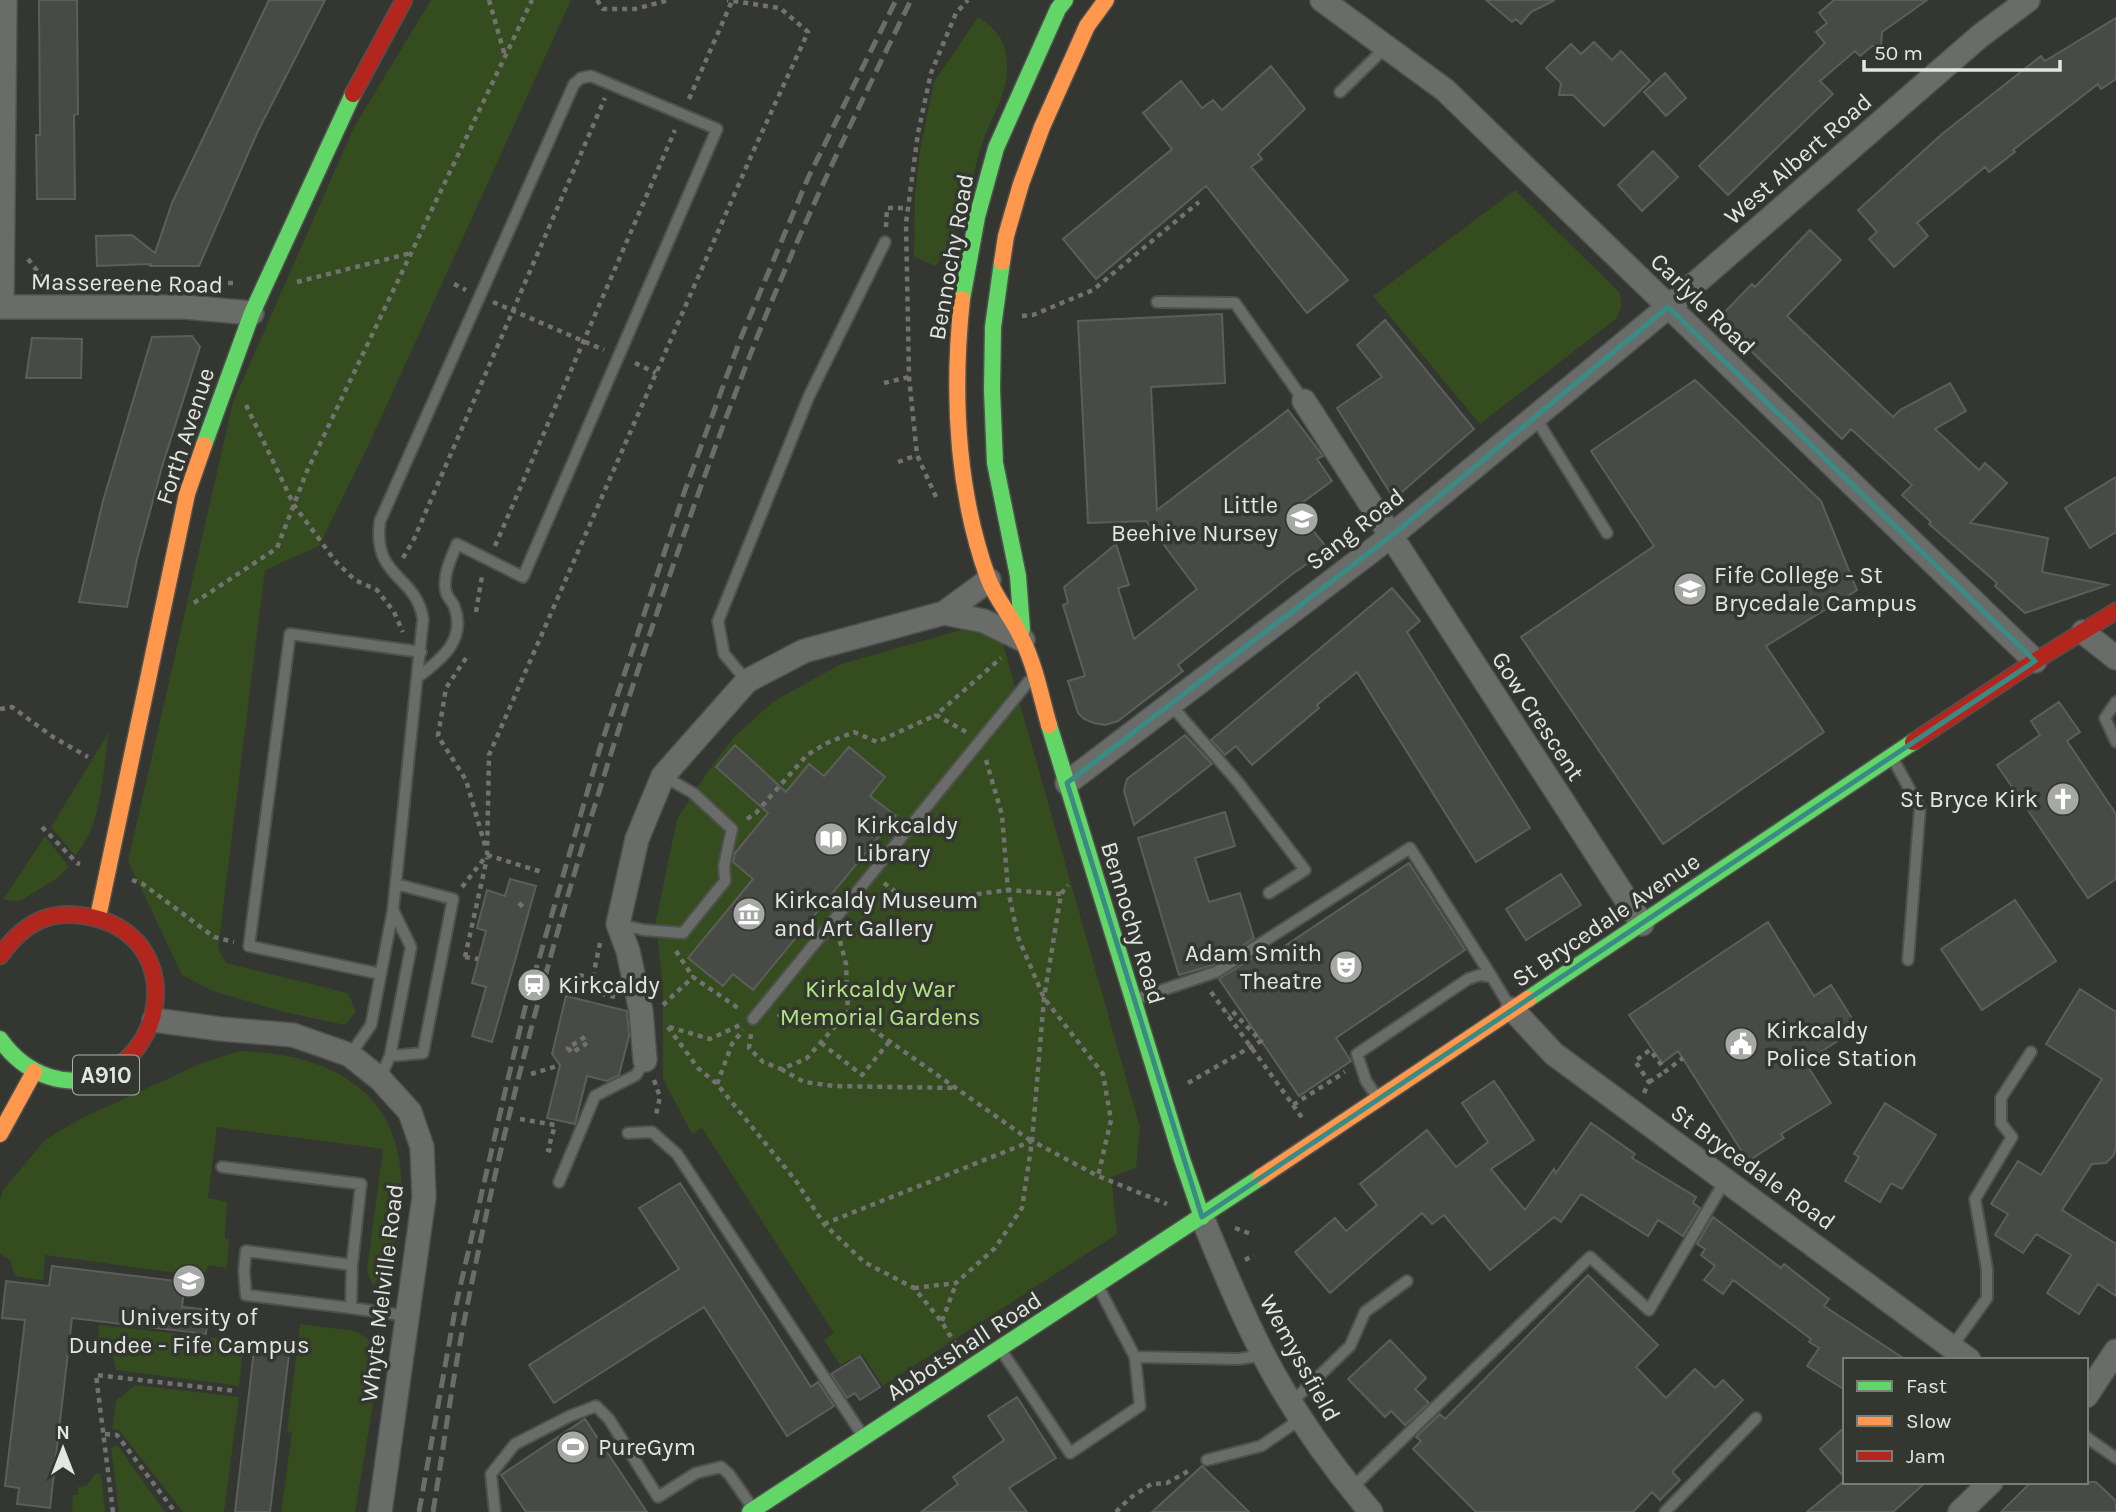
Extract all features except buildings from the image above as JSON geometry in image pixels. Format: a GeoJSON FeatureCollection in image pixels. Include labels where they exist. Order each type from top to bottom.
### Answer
{"type":"FeatureCollection","features":[{"type":"Feature","properties":{"kind":"main road","name":"Forth Avenue"},"geometry":{"type":"LineString","coordinates":[[98,917],[187,494],[252,313],[346,108],[404,0]]}},
{"type":"Feature","properties":{"kind":"main road"},"geometry":{"type":"LineString","coordinates":[[1042,0],[1071,14]]}},
{"type":"Feature","properties":{"kind":"main road","name":"Bennochy Road"},"geometry":{"type":"LineString","coordinates":[[1023,640],[989,580],[971,516],[958,448],[957,354],[962,299],[977,217],[996,148],[1071,14],[1106,0]]}},
{"type":"Feature","properties":{"kind":"main road","name":"Bennochy Road"},"geometry":{"type":"LineString","coordinates":[[1071,14],[1042,127],[1006,236],[994,319],[992,390],[995,463],[1018,576],[1023,640],[1202,1217]]}},
{"type":"Feature","properties":{"kind":"main road","name":"St Brycedale Avenue"},"geometry":{"type":"LineString","coordinates":[[1202,1217],[2035,660],[2116,611]]}},
{"type":"Feature","properties":{"kind":"main road","name":"A910"},"geometry":{"type":"LineString","coordinates":[[0,956],[7,944],[22,930],[39,920],[58,914],[78,913],[98,917],[115,924],[130,935],[142,949],[151,965],[157,992],[154,1020],[147,1037],[123,1065],[106,1075],[88,1080],[51,1079],[18,1062],[0,1039]]}},
{"type":"Feature","properties":{"kind":"main road"},"geometry":{"type":"LineString","coordinates":[[0,1135],[34,1072]]}},
{"type":"Feature","properties":{"kind":"main road","name":"Abbotshall Road"},"geometry":{"type":"LineString","coordinates":[[752,1511],[1202,1217]]}},
{"type":"Feature","properties":{"kind":"street"},"geometry":{"type":"LineString","coordinates":[[1,307],[5,0]]}},
{"type":"Feature","properties":{"kind":"street","name":"Carlyle Road"},"geometry":{"type":"LineString","coordinates":[[1322,0],[1445,90],[2035,660]]}},
{"type":"Feature","properties":{"kind":"street","name":"West Albert Road"},"geometry":{"type":"LineString","coordinates":[[1668,307],[1980,36],[2028,0]]}},
{"type":"Feature","properties":{"kind":"street","name":"Massereene Road"},"geometry":{"type":"LineString","coordinates":[[1,307],[184,307],[252,313]]}},
{"type":"Feature","properties":{"kind":"street","name":"Sang Road"},"geometry":{"type":"LineString","coordinates":[[1067,783],[1391,536],[1668,307]]}},
{"type":"Feature","properties":{"kind":"street","name":"Gow Crescent"},"geometry":{"type":"LineString","coordinates":[[1304,401],[1642,924]]}},
{"type":"Feature","properties":{"kind":"street"},"geometry":{"type":"LineString","coordinates":[[645,1060],[639,1004],[628,951],[618,924],[638,839],[663,776],[747,681],[804,651],[944,613],[989,580]]}},
{"type":"Feature","properties":{"kind":"street"},"geometry":{"type":"LineString","coordinates":[[944,613],[984,621],[1023,640]]}},
{"type":"Feature","properties":{"kind":"street"},"geometry":{"type":"LineString","coordinates":[[2083,632],[2116,658]]}},
{"type":"Feature","properties":{"kind":"street","name":"St Brycedale Road"},"geometry":{"type":"LineString","coordinates":[[1511,1009],[1554,1054],[1960,1354]]}},
{"type":"Feature","properties":{"kind":"street","name":"Whyte Melville Road"},"geometry":{"type":"LineString","coordinates":[[154,1020],[293,1035],[350,1055],[380,1079],[410,1112],[422,1147],[424,1197],[380,1512]]}},
{"type":"Feature","properties":{"kind":"street","name":"Wemyssfield"},"geometry":{"type":"LineString","coordinates":[[1202,1217],[1263,1355],[1315,1440],[1371,1512]]}},
{"type":"Feature","properties":{"kind":"street"},"geometry":{"type":"LineString","coordinates":[[2088,1393],[2116,1351]]}},
{"type":"Feature","properties":{"kind":"street"},"geometry":{"type":"LineString","coordinates":[[1960,1512],[1989,1484]]}},
{"type":"Feature","properties":{"kind":"lane"},"geometry":{"type":"LineString","coordinates":[[1340,92],[1386,47]]}},
{"type":"Feature","properties":{"kind":"lane"},"geometry":{"type":"LineString","coordinates":[[350,1055],[371,1025],[393,911],[423,619],[421,605],[411,589],[394,574],[381,554],[377,537],[380,521],[574,84],[581,78],[591,76],[717,129],[523,577],[457,544],[446,575],[446,591],[454,607],[458,627],[454,643],[439,661],[418,677]]}},
{"type":"Feature","properties":{"kind":"lane"},"geometry":{"type":"LineString","coordinates":[[747,681],[724,654],[718,621],[809,396],[885,242]]}},
{"type":"Feature","properties":{"kind":"lane"},"geometry":{"type":"LineString","coordinates":[[1157,302],[1235,303],[1304,401]]}},
{"type":"Feature","properties":{"kind":"lane"},"geometry":{"type":"LineString","coordinates":[[1535,417],[1607,533]]}},
{"type":"Feature","properties":{"kind":"lane"},"geometry":{"type":"LineString","coordinates":[[381,974],[249,946],[289,634],[421,652]]}},
{"type":"Feature","properties":{"kind":"lane"},"geometry":{"type":"LineString","coordinates":[[753,1019],[1033,676]]}},
{"type":"Feature","properties":{"kind":"lane"},"geometry":{"type":"LineString","coordinates":[[2116,702],[2105,718],[2116,742]]}},
{"type":"Feature","properties":{"kind":"lane"},"geometry":{"type":"LineString","coordinates":[[1170,704],[1238,782],[1305,870],[1269,893]]}},
{"type":"Feature","properties":{"kind":"lane"},"geometry":{"type":"LineString","coordinates":[[1891,757],[1920,808],[1908,960]]}},
{"type":"Feature","properties":{"kind":"lane"},"geometry":{"type":"LineString","coordinates":[[618,924],[644,930],[683,933],[725,881],[724,866],[732,830],[693,793],[663,776]]}},
{"type":"Feature","properties":{"kind":"lane"},"geometry":{"type":"LineString","coordinates":[[1133,1000],[1216,972],[1410,848],[1511,1009]]}},
{"type":"Feature","properties":{"kind":"lane"},"geometry":{"type":"LineString","coordinates":[[390,1056],[423,1053],[453,899],[396,884]]}},
{"type":"Feature","properties":{"kind":"lane"},"geometry":{"type":"LineString","coordinates":[[380,1079],[390,1056],[411,947],[393,911]]}},
{"type":"Feature","properties":{"kind":"lane"},"geometry":{"type":"LineString","coordinates":[[1378,1100],[1366,1081],[1357,1054],[1468,979],[1480,975],[1492,977]]}},
{"type":"Feature","properties":{"kind":"lane"},"geometry":{"type":"LineString","coordinates":[[1960,1354],[1987,1298],[1987,1269],[1975,1199],[2012,1136],[2001,1124],[2001,1098],[2031,1052]]}},
{"type":"Feature","properties":{"kind":"lane"},"geometry":{"type":"LineString","coordinates":[[559,1182],[595,1096],[636,1075],[645,1060]]}},
{"type":"Feature","properties":{"kind":"lane"},"geometry":{"type":"LineString","coordinates":[[628,1133],[652,1132],[677,1154],[864,1439]]}},
{"type":"Feature","properties":{"kind":"lane"},"geometry":{"type":"LineString","coordinates":[[222,1167],[361,1184],[352,1265],[351,1308]]}},
{"type":"Feature","properties":{"kind":"lane"},"geometry":{"type":"LineString","coordinates":[[1352,1488],[1590,1257],[1648,1310],[1726,1179]]}},
{"type":"Feature","properties":{"kind":"lane"},"geometry":{"type":"LineString","coordinates":[[352,1265],[246,1251],[246,1295],[408,1316]]}},
{"type":"Feature","properties":{"kind":"lane"},"geometry":{"type":"LineString","coordinates":[[1207,1460],[1261,1446],[1296,1410],[1350,1346],[1365,1312],[1407,1281]]}},
{"type":"Feature","properties":{"kind":"lane"},"geometry":{"type":"LineString","coordinates":[[1000,1349],[1070,1453],[1140,1406],[1135,1357],[1097,1286]]}},
{"type":"Feature","properties":{"kind":"lane"},"geometry":{"type":"LineString","coordinates":[[1135,1357],[1239,1359],[1263,1355]]}},
{"type":"Feature","properties":{"kind":"lane"},"geometry":{"type":"LineString","coordinates":[[495,1512],[491,1474],[515,1444],[596,1406],[608,1419],[658,1497],[696,1473],[721,1468],[729,1474],[752,1511]]}},
{"type":"Feature","properties":{"kind":"lane"},"geometry":{"type":"LineString","coordinates":[[1665,1512],[1756,1418]]}},
{"type":"Feature","properties":{"kind":"lane"},"geometry":{"type":"LineString","coordinates":[[2088,1438],[2116,1458]]}},
{"type":"Feature","properties":{"kind":"path"},"geometry":{"type":"LineString","coordinates":[[489,0],[505,57]]}},
{"type":"Feature","properties":{"kind":"path"},"geometry":{"type":"LineString","coordinates":[[190,605],[277,548],[307,471],[532,0]]}},
{"type":"Feature","properties":{"kind":"path"},"geometry":{"type":"LineString","coordinates":[[597,0],[603,9],[635,9],[669,0]]}},
{"type":"Feature","properties":{"kind":"path"},"geometry":{"type":"LineString","coordinates":[[453,899],[487,855],[489,755],[808,32],[780,8],[727,0]]}},
{"type":"Feature","properties":{"kind":"path"},"geometry":{"type":"LineString","coordinates":[[898,461],[917,455],[909,377],[906,223],[918,133],[931,74],[956,13],[968,0]]}},
{"type":"Feature","properties":{"kind":"path"},"geometry":{"type":"LineString","coordinates":[[377,590],[394,574],[414,539],[611,84]]}},
{"type":"Feature","properties":{"kind":"path"},"geometry":{"type":"LineString","coordinates":[[994,319],[1033,315],[1093,290],[1199,202]]}},
{"type":"Feature","properties":{"kind":"path"},"geometry":{"type":"LineString","coordinates":[[885,242],[887,208],[908,208]]}},
{"type":"Feature","properties":{"kind":"path"},"geometry":{"type":"LineString","coordinates":[[262,291],[411,253]]}},
{"type":"Feature","properties":{"kind":"path"},"geometry":{"type":"LineString","coordinates":[[26,256],[42,277],[52,281],[65,281]]}},
{"type":"Feature","properties":{"kind":"path"},"geometry":{"type":"LineString","coordinates":[[209,283],[235,283],[246,279]]}},
{"type":"Feature","properties":{"kind":"path"},"geometry":{"type":"LineString","coordinates":[[454,284],[656,373]]}},
{"type":"Feature","properties":{"kind":"path"},"geometry":{"type":"LineString","coordinates":[[884,383],[909,377]]}},
{"type":"Feature","properties":{"kind":"path"},"geometry":{"type":"LineString","coordinates":[[223,389],[243,397],[294,505],[337,562],[355,580],[377,590],[394,612],[404,634],[407,649]]}},
{"type":"Feature","properties":{"kind":"path"},"geometry":{"type":"LineString","coordinates":[[732,830],[757,813],[807,755],[854,732],[877,742],[936,715],[1023,640]]}},
{"type":"Feature","properties":{"kind":"path"},"geometry":{"type":"LineString","coordinates":[[0,709],[12,707],[53,737],[88,757]]}},
{"type":"Feature","properties":{"kind":"path"},"geometry":{"type":"LineString","coordinates":[[936,715],[980,741],[1002,815],[1008,890],[1018,937],[1044,998],[1103,1074],[1111,1120],[1098,1176]]}},
{"type":"Feature","properties":{"kind":"path"},"geometry":{"type":"LineString","coordinates":[[42,827],[77,863],[143,884],[214,937],[249,946]]}},
{"type":"Feature","properties":{"kind":"path"},"geometry":{"type":"LineString","coordinates":[[487,855],[542,872]]}},
{"type":"Feature","properties":{"kind":"path"},"geometry":{"type":"LineString","coordinates":[[753,1019],[710,1038],[668,1027],[698,1068],[717,1084],[796,1181],[824,1224],[864,1262],[914,1288],[942,1322],[956,1283],[995,1248],[1022,1208],[1032,1141],[1044,998],[1061,894],[1090,860]]}},
{"type":"Feature","properties":{"kind":"path"},"geometry":{"type":"LineString","coordinates":[[872,873],[910,903],[1008,890],[1061,894]]}},
{"type":"Feature","properties":{"kind":"path"},"geometry":{"type":"LineString","coordinates":[[683,933],[674,948],[693,977],[753,1019]]}},
{"type":"Feature","properties":{"kind":"path"},"geometry":{"type":"LineString","coordinates":[[600,941],[590,991],[639,1004]]}},
{"type":"Feature","properties":{"kind":"path"},"geometry":{"type":"LineString","coordinates":[[781,1069],[806,1059],[848,1012],[846,964]]}},
{"type":"Feature","properties":{"kind":"path"},"geometry":{"type":"LineString","coordinates":[[579,975],[592,978]]}},
{"type":"Feature","properties":{"kind":"path"},"geometry":{"type":"LineString","coordinates":[[668,1001],[693,977]]}},
{"type":"Feature","properties":{"kind":"path"},"geometry":{"type":"LineString","coordinates":[[1200,978],[1293,1105],[1360,1062]]}},
{"type":"Feature","properties":{"kind":"path"},"geometry":{"type":"LineString","coordinates":[[1163,1098],[1261,1041],[1232,1011],[1228,1014]]}},
{"type":"Feature","properties":{"kind":"path"},"geometry":{"type":"LineString","coordinates":[[800,1019],[848,1012],[1032,1141],[1098,1176],[1251,1234]]}},
{"type":"Feature","properties":{"kind":"path"},"geometry":{"type":"LineString","coordinates":[[753,1019],[749,1048],[763,1062],[804,1082],[834,1086],[956,1088]]}},
{"type":"Feature","properties":{"kind":"path"},"geometry":{"type":"LineString","coordinates":[[717,1084],[732,1044],[753,1019]]}},
{"type":"Feature","properties":{"kind":"path"},"geometry":{"type":"LineString","coordinates":[[821,1043],[862,1075],[889,1042]]}},
{"type":"Feature","properties":{"kind":"path"},"geometry":{"type":"LineString","coordinates":[[1649,1082],[1635,1061],[1650,1050],[1666,1071]]}},
{"type":"Feature","properties":{"kind":"path"},"geometry":{"type":"LineString","coordinates":[[1635,1113],[1649,1082],[1683,1058]]}},
{"type":"Feature","properties":{"kind":"path"},"geometry":{"type":"LineString","coordinates":[[645,1060],[660,1097],[652,1132]]}},
{"type":"Feature","properties":{"kind":"path"},"geometry":{"type":"LineString","coordinates":[[531,1074],[560,1065]]}},
{"type":"Feature","properties":{"kind":"path"},"geometry":{"type":"LineString","coordinates":[[520,1119],[555,1125],[548,1150],[554,1152],[561,1125]]}},
{"type":"Feature","properties":{"kind":"path"},"geometry":{"type":"LineString","coordinates":[[824,1224],[1032,1141]]}},
{"type":"Feature","properties":{"kind":"path"},"geometry":{"type":"LineString","coordinates":[[914,1288],[956,1283]]}},
{"type":"Feature","properties":{"kind":"path"},"geometry":{"type":"LineString","coordinates":[[113,1512],[96,1375],[236,1391]]}},
{"type":"Feature","properties":{"kind":"path"},"geometry":{"type":"LineString","coordinates":[[105,1434],[117,1435],[175,1512]]}},
{"type":"Feature","properties":{"kind":"path"},"geometry":{"type":"LineString","coordinates":[[1116,1512],[1130,1497],[1151,1484],[1167,1483],[1207,1460]]}},
{"type":"Feature","properties":{"kind":"highlighted area"},"geometry":{"type":"Polygon","coordinates":[[[1668,307],[2035,661],[1202,1217],[1067,783],[1391,536],[1668,307]]]}},
{"type":"Feature","properties":{"kind":"green space"},"geometry":{"type":"Polygon","coordinates":[[[431,0],[571,0],[370,442],[319,546],[265,570],[218,948],[226,963],[348,993],[356,1012],[345,1025],[284,1012],[213,991],[182,975],[128,861],[233,402],[354,127],[431,0]]]}},
{"type":"Feature","properties":{"kind":"green space"},"geometry":{"type":"Polygon","coordinates":[[[978,17],[995,31],[1002,42],[1007,74],[999,103],[983,141],[960,220],[936,266],[914,257],[915,196],[920,150],[934,82],[978,17]]]}},
{"type":"Feature","properties":{"kind":"green space"},"geometry":{"type":"Polygon","coordinates":[[[1515,190],[1620,293],[1621,308],[1617,318],[1480,424],[1373,296],[1515,190]]]}},
{"type":"Feature","properties":{"kind":"green space","name":"Kirkcaldy War Memorial Gardens"},"geometry":{"type":"Polygon","coordinates":[[[961,630],[1001,637],[1140,1127],[1136,1168],[1111,1177],[1117,1234],[883,1386],[862,1354],[840,1365],[824,1340],[834,1333],[702,1128],[692,1134],[663,1079],[663,991],[656,920],[677,819],[734,737],[774,701],[841,664],[961,630]]]}},
{"type":"Feature","properties":{"kind":"green space"},"geometry":{"type":"Polygon","coordinates":[[[109,732],[96,814],[84,843],[75,856],[51,827],[109,732]]]}},
{"type":"Feature","properties":{"kind":"green space"},"geometry":{"type":"Polygon","coordinates":[[[45,836],[69,867],[56,879],[20,901],[3,900],[45,836]]]}},
{"type":"Feature","properties":{"kind":"green space"},"geometry":{"type":"Polygon","coordinates":[[[240,1051],[290,1057],[337,1073],[365,1093],[388,1124],[400,1161],[401,1200],[391,1259],[373,1286],[367,1270],[383,1149],[217,1127],[208,1198],[227,1202],[227,1268],[208,1265],[206,1272],[192,1271],[191,1275],[45,1255],[43,1280],[15,1276],[10,1260],[0,1254],[0,1200],[3,1190],[45,1140],[80,1119],[202,1063],[240,1051]]]}},
{"type":"Feature","properties":{"kind":"green space"},"geometry":{"type":"Polygon","coordinates":[[[300,1324],[355,1331],[368,1339],[379,1368],[355,1512],[281,1512],[292,1432],[287,1431],[300,1324]]]}},
{"type":"Feature","properties":{"kind":"green space"},"geometry":{"type":"Polygon","coordinates":[[[99,1325],[244,1341],[239,1386],[116,1370],[113,1357],[97,1352],[99,1325]]]}},
{"type":"Feature","properties":{"kind":"green space"},"geometry":{"type":"Polygon","coordinates":[[[135,1385],[239,1397],[224,1512],[183,1512],[119,1430],[112,1429],[116,1401],[135,1385]]]}},
{"type":"Feature","properties":{"kind":"green space"},"geometry":{"type":"Polygon","coordinates":[[[118,1446],[165,1512],[119,1512],[111,1448],[118,1446]]]}},
{"type":"Feature","properties":{"kind":"green space"},"geometry":{"type":"Polygon","coordinates":[[[96,1473],[101,1474],[105,1512],[72,1512],[73,1495],[78,1495],[78,1487],[86,1486],[96,1473]]]}},
{"type":"Feature","properties":{"kind":"railway"},"geometry":{"type":"LineString","coordinates":[[419,1512],[456,1305],[508,1079],[526,1004],[600,748],[685,490],[740,340],[808,178],[896,0]]}},
{"type":"Feature","properties":{"kind":"railway"},"geometry":{"type":"LineString","coordinates":[[433,1512],[462,1333],[499,1158],[556,937],[622,719],[687,526],[758,335],[812,207],[911,0]]}},
{"type":"Feature","properties":{"kind":"traffic: fast"},"geometry":{"type":"LineString","coordinates":[[962,299],[977,217],[996,148],[1058,9],[1065,0]]}},
{"type":"Feature","properties":{"kind":"traffic: fast"},"geometry":{"type":"LineString","coordinates":[[204,445],[252,313],[353,94]]}},
{"type":"Feature","properties":{"kind":"traffic: fast"},"geometry":{"type":"LineString","coordinates":[[1002,262],[993,327],[995,463],[1018,576],[1022,629]]}},
{"type":"Feature","properties":{"kind":"traffic: fast"},"geometry":{"type":"LineString","coordinates":[[1049,725],[1202,1217]]}},
{"type":"Feature","properties":{"kind":"traffic: fast"},"geometry":{"type":"LineString","coordinates":[[1528,999],[1913,742]]}},
{"type":"Feature","properties":{"kind":"traffic: fast"},"geometry":{"type":"LineString","coordinates":[[0,1039],[22,1062],[49,1077],[79,1080],[110,1071]]}},
{"type":"Feature","properties":{"kind":"traffic: fast"},"geometry":{"type":"LineString","coordinates":[[750,1512],[1261,1177]]}},
{"type":"Feature","properties":{"kind":"traffic: slow"},"geometry":{"type":"LineString","coordinates":[[1002,262],[1006,236],[1021,184],[1042,127],[1087,26],[1106,0]]}},
{"type":"Feature","properties":{"kind":"traffic: slow"},"geometry":{"type":"LineString","coordinates":[[962,299],[957,405],[969,510],[988,578],[1027,649],[1049,725]]}},
{"type":"Feature","properties":{"kind":"traffic: slow"},"geometry":{"type":"LineString","coordinates":[[98,917],[187,494],[204,445]]}},
{"type":"Feature","properties":{"kind":"traffic: slow"},"geometry":{"type":"LineString","coordinates":[[1261,1177],[1528,999]]}},
{"type":"Feature","properties":{"kind":"traffic: slow"},"geometry":{"type":"LineString","coordinates":[[0,1134],[34,1072]]}},
{"type":"Feature","properties":{"kind":"traffic: jam"},"geometry":{"type":"LineString","coordinates":[[353,94],[404,0]]}},
{"type":"Feature","properties":{"kind":"traffic: jam"},"geometry":{"type":"LineString","coordinates":[[1913,742],[2116,611]]}},
{"type":"Feature","properties":{"kind":"traffic: jam"},"geometry":{"type":"LineString","coordinates":[[0,956],[10,943],[32,924],[57,915],[86,916],[107,922],[123,930],[137,942],[150,963],[155,981],[152,1016],[137,1048],[125,1061],[110,1071]]}},
{"type":"Feature","properties":{"kind":"place","name":"Little Beehive Nursey"},"geometry":{"type":"Point","coordinates":[1302,519]}},
{"type":"Feature","properties":{"kind":"place","name":"Fife College - St Brycedale Campus"},"geometry":{"type":"Point","coordinates":[1690,589]}},
{"type":"Feature","properties":{"kind":"place","name":"St Bryce Kirk"},"geometry":{"type":"Point","coordinates":[2063,799]}},
{"type":"Feature","properties":{"kind":"place","name":"Kirkcaldy Library"},"geometry":{"type":"Point","coordinates":[831,839]}},
{"type":"Feature","properties":{"kind":"place","name":"Kirkcaldy Museum and Art Gallery"},"geometry":{"type":"Point","coordinates":[749,914]}},
{"type":"Feature","properties":{"kind":"place","name":"Adam Smith Theatre"},"geometry":{"type":"Point","coordinates":[1346,967]}},
{"type":"Feature","properties":{"kind":"place","name":"Kirkcaldy"},"geometry":{"type":"Point","coordinates":[534,985]}},
{"type":"Feature","properties":{"kind":"place","name":"Kirkcaldy Police Station"},"geometry":{"type":"Point","coordinates":[1741,1044]}},
{"type":"Feature","properties":{"kind":"place","name":"University of Dundee - Fife Campus"},"geometry":{"type":"Point","coordinates":[189,1281]}},
{"type":"Feature","properties":{"kind":"place","name":"PureGym"},"geometry":{"type":"Point","coordinates":[573,1447]}}]}
